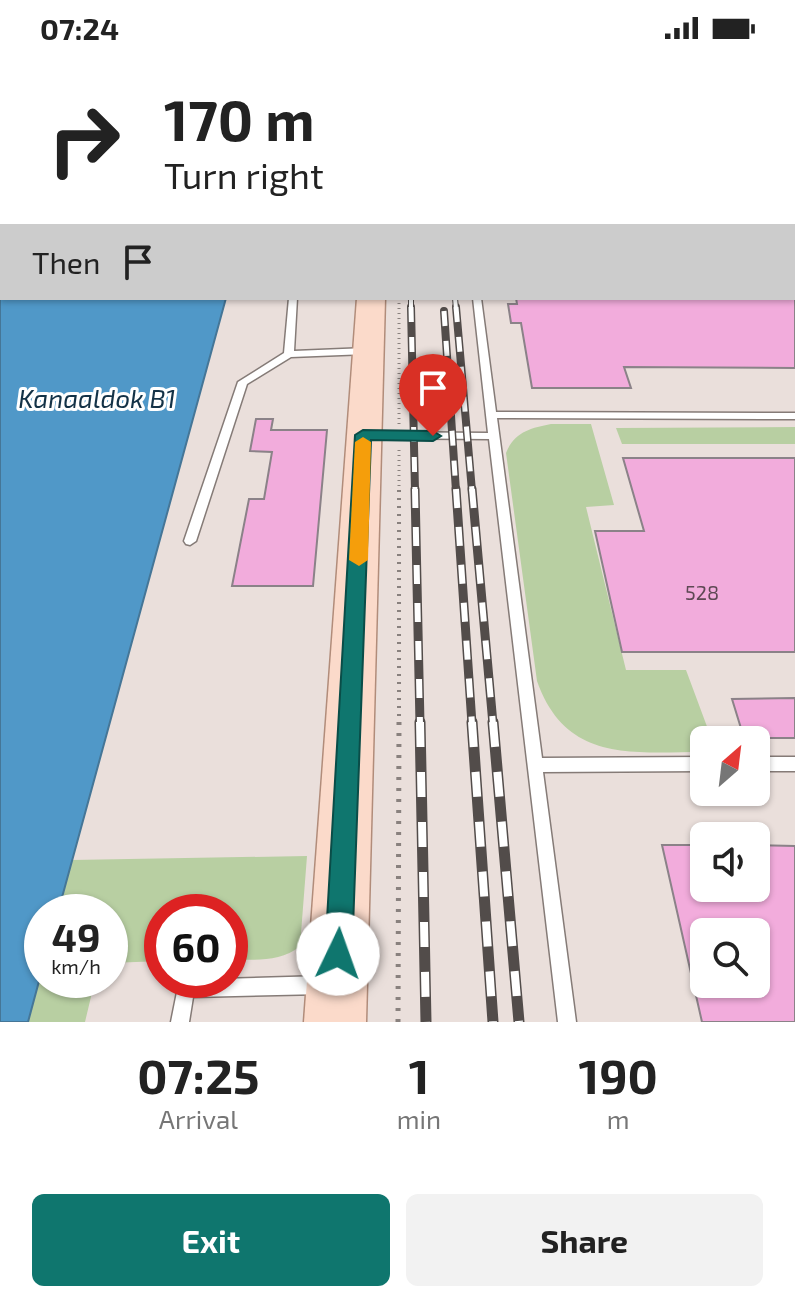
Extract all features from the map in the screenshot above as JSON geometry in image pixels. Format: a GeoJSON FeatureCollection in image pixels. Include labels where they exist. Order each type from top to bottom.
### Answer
{"type":"FeatureCollection","features":[{"type":"Feature","properties":{"kind":"main road"},"geometry":{"type":"LineString","coordinates":[[336,1003],[371,300]]}},
{"type":"Feature","properties":{"kind":"lane"},"geometry":{"type":"LineString","coordinates":[[289,354],[293,300]]}},
{"type":"Feature","properties":{"kind":"lane"},"geometry":{"type":"LineString","coordinates":[[477,300],[567,1022]]}},
{"type":"Feature","properties":{"kind":"lane"},"geometry":{"type":"LineString","coordinates":[[190,541],[243,382],[289,354],[367,351]]}},
{"type":"Feature","properties":{"kind":"lane"},"geometry":{"type":"LineString","coordinates":[[493,415],[795,416]]}},
{"type":"Feature","properties":{"kind":"lane"},"geometry":{"type":"LineString","coordinates":[[363,435],[495,436]]}},
{"type":"Feature","properties":{"kind":"lane"},"geometry":{"type":"LineString","coordinates":[[535,765],[690,764]]}},
{"type":"Feature","properties":{"kind":"lane"},"geometry":{"type":"LineString","coordinates":[[770,764],[795,764]]}},
{"type":"Feature","properties":{"kind":"lane"},"geometry":{"type":"LineString","coordinates":[[180,1022],[185,988],[336,1003]]}},
{"type":"Feature","properties":{"kind":"path"},"geometry":{"type":"LineString","coordinates":[[398,1022],[399,300]]}},
{"type":"Feature","properties":{"kind":"green space"},"geometry":{"type":"Polygon","coordinates":[[[551,424],[591,424],[614,505],[586,507],[626,670],[686,670],[707,726],[690,726],[690,752],[627,751],[604,747],[584,740],[565,727],[550,708],[537,681],[506,453],[518,436],[530,429],[551,424]]]}},
{"type":"Feature","properties":{"kind":"green space"},"geometry":{"type":"Polygon","coordinates":[[[795,427],[795,444],[622,444],[616,428],[795,427]]]}},
{"type":"Feature","properties":{"kind":"green space"},"geometry":{"type":"Polygon","coordinates":[[[307,856],[300,946],[276,958],[248,960],[248,894],[144,894],[144,962],[128,962],[128,894],[63,894],[72,860],[307,856]]]}},
{"type":"Feature","properties":{"kind":"green space"},"geometry":{"type":"Polygon","coordinates":[[[34,998],[91,998],[85,1022],[28,1022],[34,998]]]}},
{"type":"Feature","properties":{"kind":"water","name":"Kanaaldok B1"},"geometry":{"type":"Polygon","coordinates":[[[0,300],[225,300],[63,894],[24,894],[24,998],[34,998],[28,1022],[0,1022],[0,300]]]}},
{"type":"Feature","properties":{"kind":"building"},"geometry":{"type":"Polygon","coordinates":[[[516,300],[795,300],[795,368],[624,367],[631,388],[532,388],[521,323],[511,323],[508,304],[517,304],[516,300]]]}},
{"type":"Feature","properties":{"kind":"building"},"geometry":{"type":"Polygon","coordinates":[[[256,419],[273,419],[271,430],[327,430],[313,586],[232,586],[249,499],[264,499],[272,452],[250,451],[256,419]]]}},
{"type":"Feature","properties":{"kind":"building"},"geometry":{"type":"Polygon","coordinates":[[[623,458],[795,458],[795,652],[622,652],[595,531],[644,531],[623,458]]]}},
{"type":"Feature","properties":{"kind":"building"},"geometry":{"type":"Polygon","coordinates":[[[795,698],[795,738],[770,738],[770,726],[740,726],[732,699],[795,698]]]}},
{"type":"Feature","properties":{"kind":"building"},"geometry":{"type":"Polygon","coordinates":[[[662,845],[690,845],[690,902],[770,902],[770,845],[795,846],[795,1022],[702,1022],[697,998],[770,998],[770,918],[690,918],[690,969],[662,845]]]}},
{"type":"Feature","properties":{"kind":"railway"},"geometry":{"type":"LineString","coordinates":[[411,300],[411,307]]}},
{"type":"Feature","properties":{"kind":"railway"},"geometry":{"type":"LineString","coordinates":[[455,300],[456,309]]}},
{"type":"Feature","properties":{"kind":"railway"},"geometry":{"type":"LineString","coordinates":[[411,307],[415,491]]}},
{"type":"Feature","properties":{"kind":"railway"},"geometry":{"type":"LineString","coordinates":[[456,307],[472,491]]}},
{"type":"Feature","properties":{"kind":"railway"},"geometry":{"type":"LineString","coordinates":[[444,311],[456,491]]}},
{"type":"Feature","properties":{"kind":"railway"},"geometry":{"type":"LineString","coordinates":[[415,489],[420,724]]}},
{"type":"Feature","properties":{"kind":"railway"},"geometry":{"type":"LineString","coordinates":[[456,489],[472,724]]}},
{"type":"Feature","properties":{"kind":"railway"},"geometry":{"type":"LineString","coordinates":[[472,489],[493,724]]}},
{"type":"Feature","properties":{"kind":"railway"},"geometry":{"type":"LineString","coordinates":[[420,722],[426,1022]]}},
{"type":"Feature","properties":{"kind":"railway"},"geometry":{"type":"LineString","coordinates":[[472,722],[493,1022]]}},
{"type":"Feature","properties":{"kind":"railway"},"geometry":{"type":"LineString","coordinates":[[493,722],[519,1022]]}},
{"type":"Feature","properties":{"kind":"slow traffic"},"geometry":{"type":"LineString","coordinates":[[359,560],[363,442]]}},
{"type":"Feature","properties":{"kind":"route"},"geometry":{"type":"LineString","coordinates":[[338,954],[358,590],[363,435],[433,436]]}}]}
